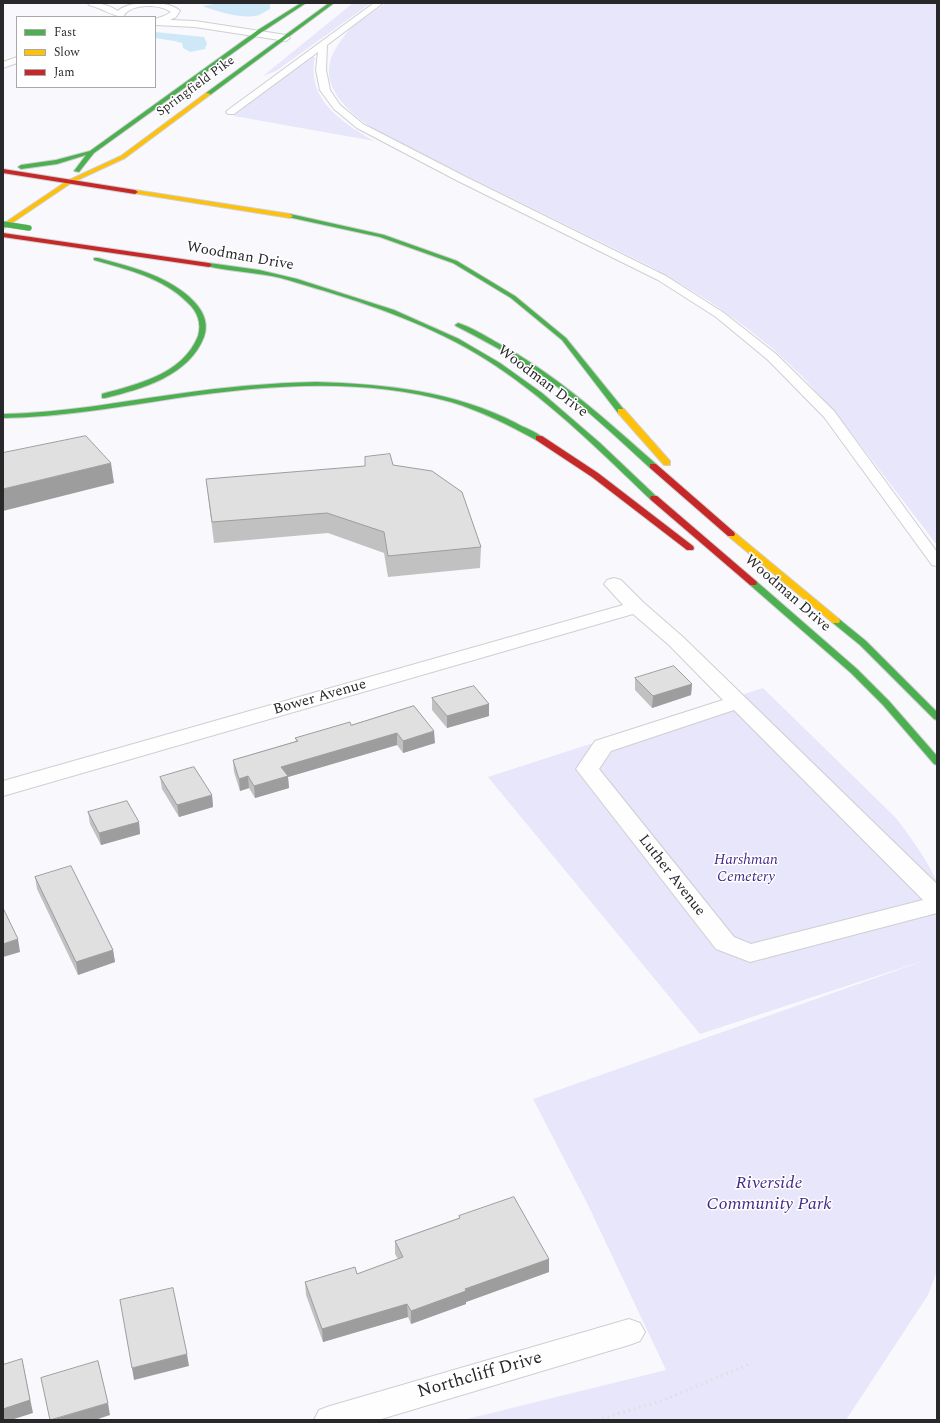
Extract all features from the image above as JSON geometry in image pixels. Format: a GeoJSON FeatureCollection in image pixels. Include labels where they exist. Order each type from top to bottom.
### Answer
{"type":"FeatureCollection","features":[{"type":"Feature","properties":{"kind":"main road","name":"Springfield Pike"},"geometry":{"type":"LineString","coordinates":[[69,182],[92,152],[267,26],[304,3]]}},
{"type":"Feature","properties":{"kind":"main road","name":"Springfield Pike"},"geometry":{"type":"LineString","coordinates":[[3,227],[69,182],[123,157],[332,3]]}},
{"type":"Feature","properties":{"kind":"main road"},"geometry":{"type":"LineString","coordinates":[[3,167],[57,162],[92,152]]}},
{"type":"Feature","properties":{"kind":"main road"},"geometry":{"type":"LineString","coordinates":[[3,171],[297,217],[382,236],[455,262],[513,297],[564,339],[610,398],[738,540]]}},
{"type":"Feature","properties":{"kind":"main road"},"geometry":{"type":"LineString","coordinates":[[3,224],[33,228]]}},
{"type":"Feature","properties":{"kind":"main road","name":"Woodman Drive"},"geometry":{"type":"LineString","coordinates":[[3,235],[267,273],[390,310],[422,323],[468,345],[497,363],[537,393],[581,430],[687,528],[756,585],[857,674],[900,719],[937,762]]}},
{"type":"Feature","properties":{"kind":"main road"},"geometry":{"type":"LineString","coordinates":[[38,241],[138,272],[181,294],[196,307],[203,319],[203,335],[195,351],[179,366],[158,378],[132,389],[97,398]]}},
{"type":"Feature","properties":{"kind":"main road","name":"Woodman Drive"},"geometry":{"type":"LineString","coordinates":[[245,260],[284,267]]}},
{"type":"Feature","properties":{"kind":"main road","name":"Woodman Drive"},"geometry":{"type":"LineString","coordinates":[[446,319],[488,340],[538,370],[584,405],[738,540],[863,643],[937,717]]}},
{"type":"Feature","properties":{"kind":"main road"},"geometry":{"type":"LineString","coordinates":[[3,416],[65,414],[209,392],[296,384],[340,383],[387,386],[430,394],[468,404],[502,418],[535,435],[587,468],[698,554]]}},
{"type":"Feature","properties":{"kind":"main road"},"geometry":{"type":"LineString","coordinates":[[766,606],[857,674]]}},
{"type":"Feature","properties":{"kind":"street"},"geometry":{"type":"LineString","coordinates":[[614,584],[676,641],[937,899]]}},
{"type":"Feature","properties":{"kind":"street","name":"Bower Avenue"},"geometry":{"type":"LineString","coordinates":[[3,789],[638,607]]}},
{"type":"Feature","properties":{"kind":"street","name":"Luther Avenue"},"geometry":{"type":"LineString","coordinates":[[737,702],[603,746],[587,769],[724,943],[750,953],[937,905]]}},
{"type":"Feature","properties":{"kind":"street","name":"Northcliff Drive"},"geometry":{"type":"LineString","coordinates":[[330,1420],[629,1332]]}},
{"type":"Feature","properties":{"kind":"lane"},"geometry":{"type":"LineString","coordinates":[[92,3],[106,7],[120,16],[120,11],[124,8],[144,4]]}},
{"type":"Feature","properties":{"kind":"lane"},"geometry":{"type":"LineString","coordinates":[[121,3],[163,5],[173,8],[185,16],[236,25],[297,29]]}},
{"type":"Feature","properties":{"kind":"lane"},"geometry":{"type":"LineString","coordinates":[[231,112],[379,3]]}},
{"type":"Feature","properties":{"kind":"lane"},"geometry":{"type":"LineString","coordinates":[[156,21],[170,17],[175,14],[176,11]]}},
{"type":"Feature","properties":{"kind":"lane"},"geometry":{"type":"LineString","coordinates":[[156,21],[195,24],[286,38]]}},
{"type":"Feature","properties":{"kind":"lane"},"geometry":{"type":"LineString","coordinates":[[324,43],[321,70],[325,90],[336,107],[360,126],[460,178],[662,278],[720,315],[772,358],[829,414],[937,562]]}},
{"type":"Feature","properties":{"kind":"lane"},"geometry":{"type":"LineString","coordinates":[[3,65],[16,60]]}},
{"type":"Feature","properties":{"kind":"path"},"geometry":{"type":"LineString","coordinates":[[598,1420],[661,1401],[752,1363]]}},
{"type":"Feature","properties":{"kind":"green space"},"geometry":{"type":"Polygon","coordinates":[[[353,3],[371,3],[276,71],[263,76],[353,3]]]}},
{"type":"Feature","properties":{"kind":"green space"},"geometry":{"type":"Polygon","coordinates":[[[386,3],[937,3],[937,545],[842,421],[803,377],[772,348],[743,325],[709,301],[652,267],[387,137],[362,121],[350,111],[340,100],[333,87],[329,74],[331,60],[338,45],[349,30],[362,19],[386,3]]]}},
{"type":"Feature","properties":{"kind":"green space"},"geometry":{"type":"Polygon","coordinates":[[[311,57],[315,57],[314,72],[316,86],[321,97],[329,108],[350,126],[374,141],[234,116],[240,109],[311,57]]]}},
{"type":"Feature","properties":{"kind":"green space"},"geometry":{"type":"Polygon","coordinates":[[[763,688],[896,818],[908,833],[937,882],[937,1271],[928,1295],[846,1420],[463,1420],[666,1370],[588,1205],[533,1099],[929,959],[700,1034],[488,777],[763,688]]]}},
{"type":"Feature","properties":{"kind":"shaded area"},"geometry":{"type":"Polygon","coordinates":[[[220,3],[270,3],[270,9],[259,15],[238,16],[202,6],[220,3]]]}},
{"type":"Feature","properties":{"kind":"shaded area"},"geometry":{"type":"Polygon","coordinates":[[[156,32],[204,37],[207,43],[205,49],[190,52],[183,48],[182,43],[156,38],[156,32]]]}},
{"type":"Feature","properties":{"kind":"building"},"geometry":{"type":"Polygon","coordinates":[[[86,436],[111,463],[3,489],[3,453],[86,436]]]}},
{"type":"Feature","properties":{"kind":"building"},"geometry":{"type":"Polygon","coordinates":[[[390,454],[393,465],[432,471],[462,492],[481,547],[388,556],[384,532],[327,513],[212,522],[206,479],[365,466],[365,457],[390,454]]]}},
{"type":"Feature","properties":{"kind":"building"},"geometry":{"type":"Polygon","coordinates":[[[674,666],[692,684],[653,696],[635,678],[674,666]]]}},
{"type":"Feature","properties":{"kind":"building"},"geometry":{"type":"Polygon","coordinates":[[[474,686],[489,704],[447,716],[432,698],[474,686]]]}},
{"type":"Feature","properties":{"kind":"building"},"geometry":{"type":"Polygon","coordinates":[[[414,706],[434,731],[403,741],[397,733],[281,767],[288,776],[254,786],[248,776],[239,779],[233,760],[298,741],[295,738],[350,722],[351,725],[414,706]]]}},
{"type":"Feature","properties":{"kind":"building"},"geometry":{"type":"Polygon","coordinates":[[[194,767],[212,795],[177,805],[160,777],[194,767]]]}},
{"type":"Feature","properties":{"kind":"building"},"geometry":{"type":"Polygon","coordinates":[[[127,801],[139,822],[99,833],[88,812],[127,801]]]}},
{"type":"Feature","properties":{"kind":"building"},"geometry":{"type":"Polygon","coordinates":[[[71,866],[113,950],[76,962],[35,877],[71,866]]]}},
{"type":"Feature","properties":{"kind":"building"},"geometry":{"type":"Polygon","coordinates":[[[3,908],[18,939],[3,944],[3,908]]]}},
{"type":"Feature","properties":{"kind":"building"},"geometry":{"type":"Polygon","coordinates":[[[514,1197],[549,1259],[465,1289],[466,1291],[411,1311],[407,1304],[322,1329],[305,1282],[355,1267],[357,1274],[403,1257],[395,1241],[460,1218],[459,1216],[514,1197]]]}},
{"type":"Feature","properties":{"kind":"building"},"geometry":{"type":"Polygon","coordinates":[[[173,1288],[187,1354],[132,1368],[120,1300],[173,1288]]]}},
{"type":"Feature","properties":{"kind":"building"},"geometry":{"type":"Polygon","coordinates":[[[22,1359],[30,1400],[3,1409],[3,1365],[22,1359]]]}},
{"type":"Feature","properties":{"kind":"building"},"geometry":{"type":"Polygon","coordinates":[[[98,1361],[108,1403],[50,1420],[41,1378],[98,1361]]]}},
{"type":"Feature","properties":{"kind":"traffic: fast"},"geometry":{"type":"LineString","coordinates":[[77,171],[92,152],[260,31],[304,3]]}},
{"type":"Feature","properties":{"kind":"traffic: fast"},"geometry":{"type":"LineString","coordinates":[[208,94],[332,3]]}},
{"type":"Feature","properties":{"kind":"traffic: fast"},"geometry":{"type":"LineString","coordinates":[[21,167],[57,162],[92,152]]}},
{"type":"Feature","properties":{"kind":"traffic: fast"},"geometry":{"type":"LineString","coordinates":[[290,216],[382,236],[455,262],[513,297],[564,339],[621,411]]}},
{"type":"Feature","properties":{"kind":"traffic: fast"},"geometry":{"type":"LineString","coordinates":[[3,224],[29,228]]}},
{"type":"Feature","properties":{"kind":"traffic: fast"},"geometry":{"type":"LineString","coordinates":[[96,259],[138,272],[167,284],[180,292],[191,301],[199,312],[203,328],[197,346],[188,358],[176,367],[148,382],[105,396]]}},
{"type":"Feature","properties":{"kind":"traffic: fast"},"geometry":{"type":"LineString","coordinates":[[209,265],[252,270],[295,280],[392,311],[457,340],[498,364],[539,394],[598,445],[654,498]]}},
{"type":"Feature","properties":{"kind":"traffic: fast"},"geometry":{"type":"LineString","coordinates":[[458,325],[489,340],[529,364],[553,381],[597,416],[653,466]]}},
{"type":"Feature","properties":{"kind":"traffic: fast"},"geometry":{"type":"LineString","coordinates":[[3,416],[25,416],[69,412],[223,390],[316,384],[362,385],[408,391],[453,401],[497,416],[539,438]]}},
{"type":"Feature","properties":{"kind":"traffic: fast"},"geometry":{"type":"LineString","coordinates":[[753,583],[812,632],[868,684],[937,762]]}},
{"type":"Feature","properties":{"kind":"traffic: fast"},"geometry":{"type":"LineString","coordinates":[[836,621],[863,643],[937,717]]}},
{"type":"Feature","properties":{"kind":"traffic: slow"},"geometry":{"type":"LineString","coordinates":[[3,227],[69,182],[123,157],[208,94]]}},
{"type":"Feature","properties":{"kind":"traffic: slow"},"geometry":{"type":"LineString","coordinates":[[135,192],[290,216]]}},
{"type":"Feature","properties":{"kind":"traffic: slow"},"geometry":{"type":"LineString","coordinates":[[621,411],[667,463]]}},
{"type":"Feature","properties":{"kind":"traffic: slow"},"geometry":{"type":"LineString","coordinates":[[731,534],[836,621]]}},
{"type":"Feature","properties":{"kind":"traffic: jam"},"geometry":{"type":"LineString","coordinates":[[3,171],[135,192]]}},
{"type":"Feature","properties":{"kind":"traffic: jam"},"geometry":{"type":"LineString","coordinates":[[3,235],[209,265]]}},
{"type":"Feature","properties":{"kind":"traffic: jam"},"geometry":{"type":"LineString","coordinates":[[539,438],[595,475],[690,548]]}},
{"type":"Feature","properties":{"kind":"traffic: jam"},"geometry":{"type":"LineString","coordinates":[[653,466],[731,534]]}},
{"type":"Feature","properties":{"kind":"traffic: jam"},"geometry":{"type":"LineString","coordinates":[[654,498],[753,583]]}},
{"type":"Feature","properties":{"kind":"park label","name":"Harshman Cemetery"},"geometry":{"type":"Point","coordinates":[746,870]}},
{"type":"Feature","properties":{"kind":"park label","name":"Riverside Community Park"},"geometry":{"type":"Point","coordinates":[769,1194]}}]}
